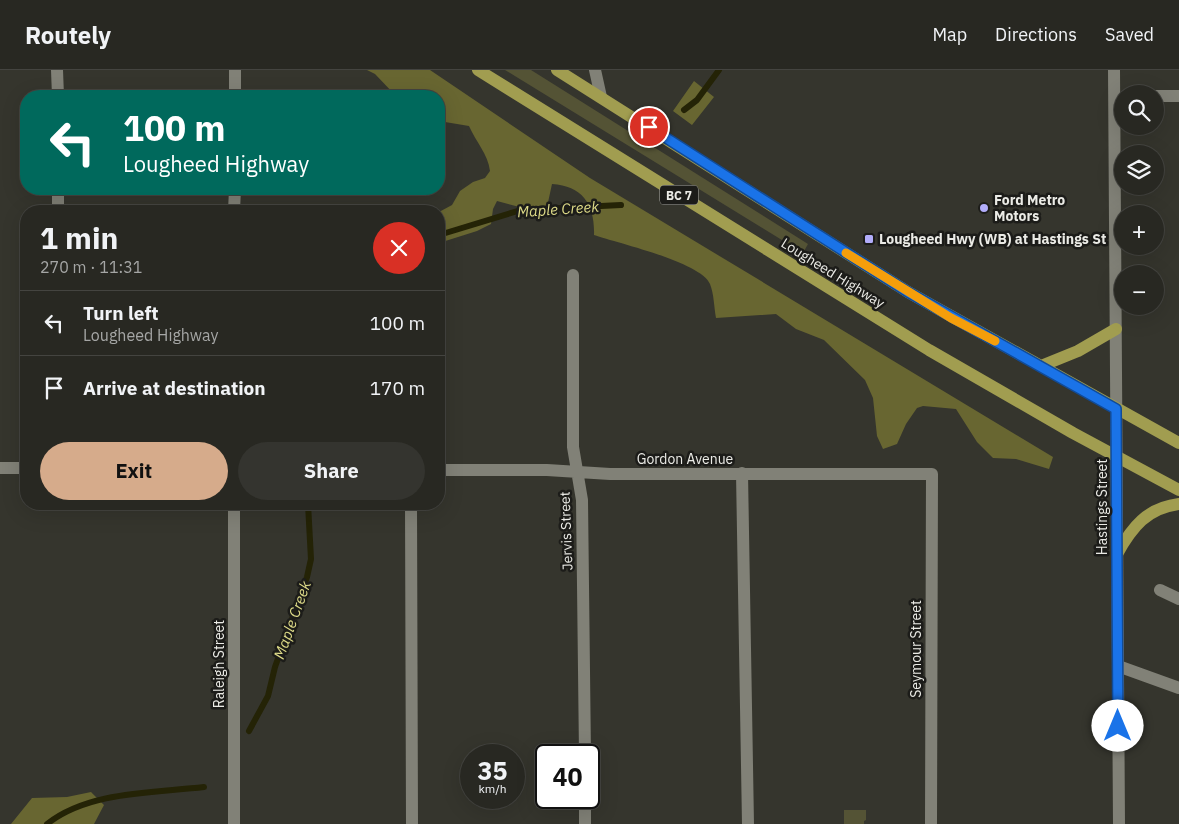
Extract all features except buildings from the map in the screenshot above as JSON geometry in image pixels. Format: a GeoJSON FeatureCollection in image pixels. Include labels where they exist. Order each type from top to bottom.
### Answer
{"type":"FeatureCollection","features":[{"type":"Feature","properties":{"kind":"main road","name":"Lougheed Highway"},"geometry":{"type":"LineString","coordinates":[[478,70],[928,350],[1179,490]]}},
{"type":"Feature","properties":{"kind":"main road","name":"Lougheed Highway"},"geometry":{"type":"LineString","coordinates":[[557,70],[908,292],[1179,443]]}},
{"type":"Feature","properties":{"kind":"main road"},"geometry":{"type":"LineString","coordinates":[[1041,366],[1074,353],[1116,329]]}},
{"type":"Feature","properties":{"kind":"main road"},"geometry":{"type":"LineString","coordinates":[[1117,554],[1133,527],[1142,518],[1163,507],[1179,504]]}},
{"type":"Feature","properties":{"kind":"street"},"geometry":{"type":"LineString","coordinates":[[58,70],[58,90]]}},
{"type":"Feature","properties":{"kind":"street"},"geometry":{"type":"LineString","coordinates":[[235,70],[235,90]]}},
{"type":"Feature","properties":{"kind":"street"},"geometry":{"type":"LineString","coordinates":[[595,70],[601,97]]}},
{"type":"Feature","properties":{"kind":"street","name":"Hastings Street"},"geometry":{"type":"LineString","coordinates":[[1114,70],[1116,85]]}},
{"type":"Feature","properties":{"kind":"street"},"geometry":{"type":"LineString","coordinates":[[1164,96],[1179,96]]}},
{"type":"Feature","properties":{"kind":"street","name":"Hastings Street"},"geometry":{"type":"LineString","coordinates":[[1118,135],[1116,456],[1119,824]]}},
{"type":"Feature","properties":{"kind":"street","name":"Jervis Street"},"geometry":{"type":"LineString","coordinates":[[573,276],[573,447],[582,500],[584,744]]}},
{"type":"Feature","properties":{"kind":"street"},"geometry":{"type":"LineString","coordinates":[[0,468],[20,468]]}},
{"type":"Feature","properties":{"kind":"street","name":"Gordon Avenue"},"geometry":{"type":"LineString","coordinates":[[445,470],[610,474],[932,474]]}},
{"type":"Feature","properties":{"kind":"street"},"geometry":{"type":"LineString","coordinates":[[742,473],[748,824]]}},
{"type":"Feature","properties":{"kind":"street","name":"Seymour Street"},"geometry":{"type":"LineString","coordinates":[[931,824],[932,474]]}},
{"type":"Feature","properties":{"kind":"street","name":"Raleigh Street"},"geometry":{"type":"LineString","coordinates":[[234,510],[234,824]]}},
{"type":"Feature","properties":{"kind":"street"},"geometry":{"type":"LineString","coordinates":[[411,510],[412,824]]}},
{"type":"Feature","properties":{"kind":"street"},"geometry":{"type":"LineString","coordinates":[[1160,590],[1179,599]]}},
{"type":"Feature","properties":{"kind":"street"},"geometry":{"type":"LineString","coordinates":[[1118,666],[1179,688]]}},
{"type":"Feature","properties":{"kind":"street"},"geometry":{"type":"LineString","coordinates":[[585,809],[585,824]]}},
{"type":"Feature","properties":{"kind":"shaded area"},"geometry":{"type":"Polygon","coordinates":[[[367,70],[430,70],[590,178],[1053,457],[1049,469],[1016,459],[993,458],[977,442],[956,409],[923,406],[917,408],[906,424],[897,444],[883,449],[877,436],[873,398],[865,380],[824,340],[796,329],[776,314],[716,318],[710,284],[703,276],[691,268],[657,254],[594,235],[594,224],[589,206],[579,193],[572,189],[552,184],[547,207],[527,209],[497,201],[493,209],[491,224],[477,231],[445,241],[445,209],[452,205],[460,191],[473,182],[485,178],[490,171],[487,159],[469,126],[445,122],[445,90],[390,90],[375,74],[367,70]]]}},
{"type":"Feature","properties":{"kind":"shaded area"},"geometry":{"type":"Polygon","coordinates":[[[505,70],[531,70],[808,244],[803,253],[505,70]]]}},
{"type":"Feature","properties":{"kind":"shaded area"},"geometry":{"type":"Polygon","coordinates":[[[694,81],[714,97],[692,125],[673,111],[694,81]]]}},
{"type":"Feature","properties":{"kind":"shaded area"},"geometry":{"type":"Polygon","coordinates":[[[91,792],[104,805],[94,824],[11,824],[32,798],[67,797],[91,792]]]}},
{"type":"Feature","properties":{"kind":"shaded area"},"geometry":{"type":"Polygon","coordinates":[[[844,810],[866,810],[864,824],[844,824],[844,810]]]}},
{"type":"Feature","properties":{"kind":"waterway","name":"Maple Creek"},"geometry":{"type":"LineString","coordinates":[[684,110],[697,100],[719,70]]}},
{"type":"Feature","properties":{"kind":"waterway","name":"Maple Creek"},"geometry":{"type":"LineString","coordinates":[[445,233],[521,210],[621,205]]}},
{"type":"Feature","properties":{"kind":"waterway","name":"Maple Creek"},"geometry":{"type":"LineString","coordinates":[[249,731],[268,696],[275,667],[307,577],[311,559],[308,510]]}},
{"type":"Feature","properties":{"kind":"waterway","name":"Maple Creek"},"geometry":{"type":"LineString","coordinates":[[47,824],[64,813],[102,799],[122,795],[204,787]]}},
{"type":"Feature","properties":{"kind":"slow traffic"},"geometry":{"type":"LineString","coordinates":[[846,253],[951,318],[995,341]]}},
{"type":"Feature","properties":{"kind":"place","name":"Ford Metro Motors"},"geometry":{"type":"Point","coordinates":[984,208]}},
{"type":"Feature","properties":{"kind":"place","name":"Lougheed Hwy (WB) at Hastings St"},"geometry":{"type":"Point","coordinates":[869,239]}},
{"type":"Feature","properties":{"kind":"route"},"geometry":{"type":"LineString","coordinates":[[649,127],[951,318],[1116,409],[1118,726]]}}]}
